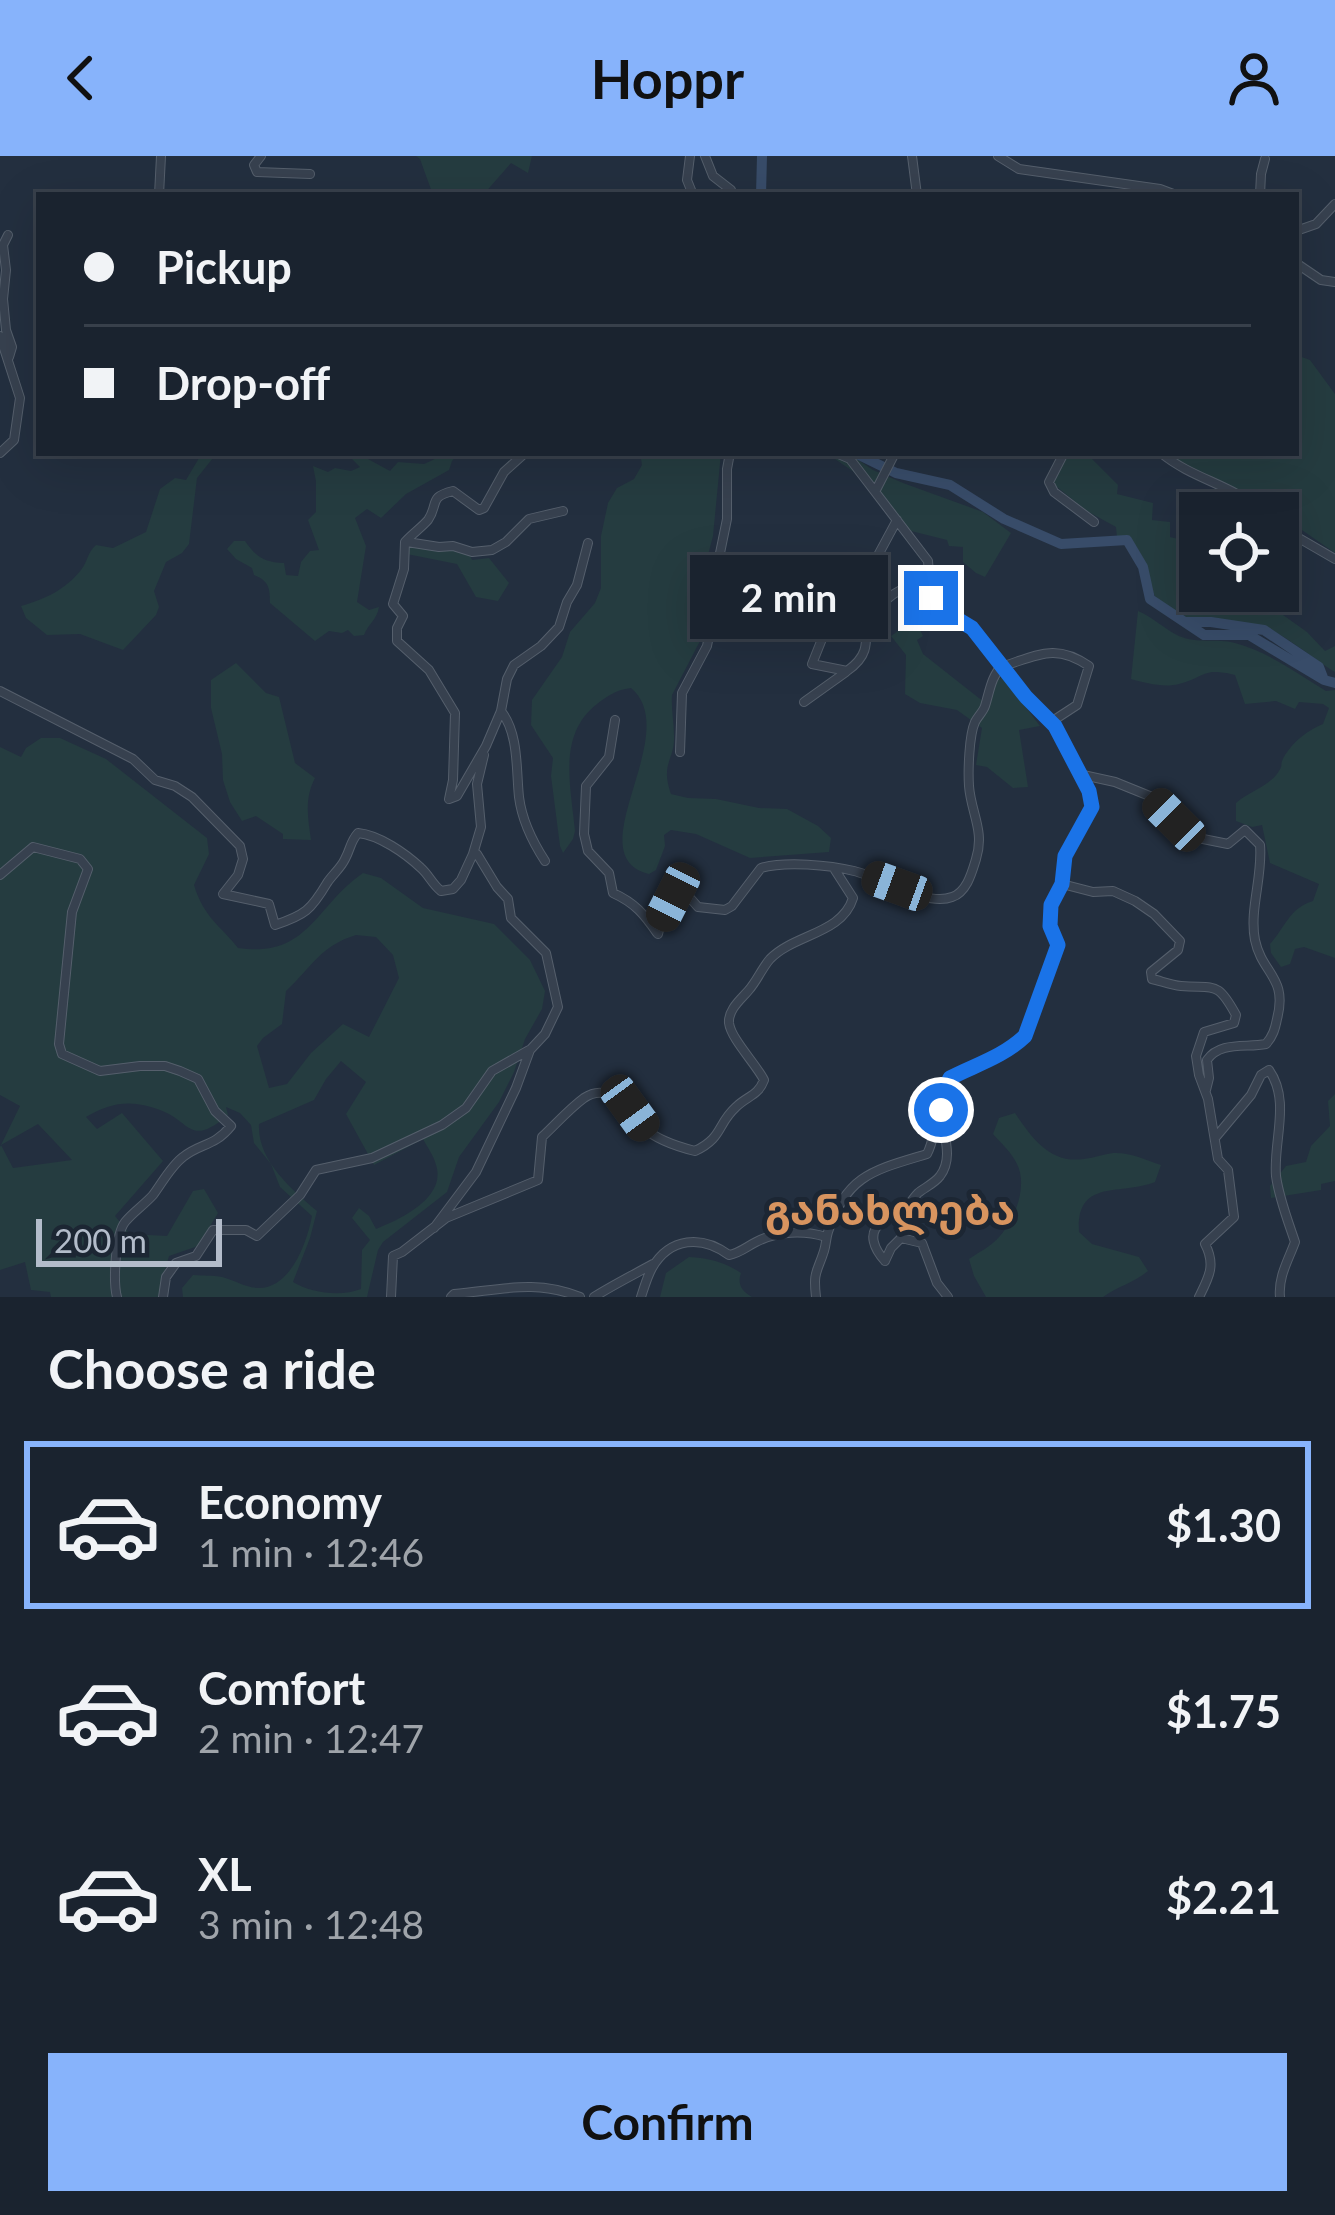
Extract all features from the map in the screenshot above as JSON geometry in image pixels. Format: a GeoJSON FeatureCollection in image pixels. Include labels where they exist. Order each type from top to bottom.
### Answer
{"type":"FeatureCollection","features":[{"type":"Feature","properties":{"kind":"street"},"geometry":{"type":"LineString","coordinates":[[159,192],[161,156]]}},
{"type":"Feature","properties":{"kind":"street"},"geometry":{"type":"LineString","coordinates":[[261,156],[254,165],[256,172],[310,174]]}},
{"type":"Feature","properties":{"kind":"street"},"geometry":{"type":"LineString","coordinates":[[690,156],[687,180],[692,192]]}},
{"type":"Feature","properties":{"kind":"street"},"geometry":{"type":"LineString","coordinates":[[705,156],[713,176],[732,192]]}},
{"type":"Feature","properties":{"kind":"street"},"geometry":{"type":"LineString","coordinates":[[912,156],[917,192]]}},
{"type":"Feature","properties":{"kind":"street"},"geometry":{"type":"LineString","coordinates":[[998,156],[1019,169],[1168,192]]}},
{"type":"Feature","properties":{"kind":"street"},"geometry":{"type":"LineString","coordinates":[[1260,192],[1265,159]]}},
{"type":"Feature","properties":{"kind":"street"},"geometry":{"type":"LineString","coordinates":[[1299,230],[1316,224],[1335,204]]}},
{"type":"Feature","properties":{"kind":"street"},"geometry":{"type":"LineString","coordinates":[[8,235],[3,245],[3,299],[12,347],[8,358]]}},
{"type":"Feature","properties":{"kind":"street"},"geometry":{"type":"LineString","coordinates":[[1299,264],[1322,280],[1335,282]]}},
{"type":"Feature","properties":{"kind":"street"},"geometry":{"type":"LineString","coordinates":[[0,336],[20,398],[14,440],[0,453]]}},
{"type":"Feature","properties":{"kind":"street"},"geometry":{"type":"LineString","coordinates":[[522,456],[504,472],[484,508],[479,510],[452,491],[441,494],[428,519],[405,542],[404,569],[393,604],[403,616],[397,641],[429,670],[454,712],[449,800],[457,796],[486,746],[514,665],[559,627],[588,543]]}},
{"type":"Feature","properties":{"kind":"street"},"geometry":{"type":"LineString","coordinates":[[680,752],[682,693],[709,636],[703,606],[727,519],[729,456]]}},
{"type":"Feature","properties":{"kind":"street"},"geometry":{"type":"LineString","coordinates":[[843,456],[876,490],[928,561],[931,598],[972,628],[1052,722],[1082,775],[1092,807],[1065,856],[1062,884],[1049,920],[1058,945],[1025,1036],[976,1069],[950,1078],[942,1095],[947,1151],[941,1175],[903,1212],[877,1226],[872,1240],[885,1262],[895,1241],[922,1243],[937,1283],[948,1297]]}},
{"type":"Feature","properties":{"kind":"street"},"geometry":{"type":"LineString","coordinates":[[1062,456],[1049,482],[1054,492],[1094,522]]}},
{"type":"Feature","properties":{"kind":"street"},"geometry":{"type":"LineString","coordinates":[[1165,456],[1236,492]]}},
{"type":"Feature","properties":{"kind":"street"},"geometry":{"type":"LineString","coordinates":[[876,490],[893,457]]}},
{"type":"Feature","properties":{"kind":"street"},"geometry":{"type":"LineString","coordinates":[[405,542],[472,552],[492,550],[529,519],[563,511]]}},
{"type":"Feature","properties":{"kind":"street"},"geometry":{"type":"LineString","coordinates":[[847,671],[812,664],[826,629],[845,600],[862,585],[897,519]]}},
{"type":"Feature","properties":{"kind":"street"},"geometry":{"type":"LineString","coordinates":[[1299,538],[1335,559]]}},
{"type":"Feature","properties":{"kind":"street"},"geometry":{"type":"LineString","coordinates":[[805,701],[859,662],[868,649],[866,623],[873,614],[911,583],[929,584]]}},
{"type":"Feature","properties":{"kind":"street"},"geometry":{"type":"LineString","coordinates":[[615,720],[609,757],[586,785],[584,834],[588,851],[609,873],[613,893],[633,902],[658,934],[678,890],[698,907],[725,910],[767,866],[854,871],[922,896],[952,897],[970,877],[981,845],[969,782],[973,729],[992,679],[1003,665],[1040,652],[1074,655],[1089,666],[1077,705],[1052,722]]}},
{"type":"Feature","properties":{"kind":"street"},"geometry":{"type":"LineString","coordinates":[[0,691],[133,759],[155,780],[192,796],[240,846],[243,859],[238,875],[223,894],[268,904],[274,925],[298,917],[319,900],[358,832],[370,834],[407,857],[441,891],[453,890],[473,854],[481,827],[477,784],[486,746]]}},
{"type":"Feature","properties":{"kind":"street"},"geometry":{"type":"LineString","coordinates":[[501,711],[510,723],[530,837],[545,861]]}},
{"type":"Feature","properties":{"kind":"street"},"geometry":{"type":"LineString","coordinates":[[1082,775],[1151,797],[1174,820],[1203,838],[1228,844],[1245,830],[1260,845],[1255,942],[1280,987],[1281,1004],[1266,1044],[1212,1052],[1205,1091]]}},
{"type":"Feature","properties":{"kind":"street"},"geometry":{"type":"LineString","coordinates":[[0,875],[33,847],[80,860],[88,869],[72,912],[58,1045],[62,1054],[100,1072],[140,1066],[180,1070],[198,1079],[215,1111],[231,1126],[222,1137],[184,1156],[145,1205],[124,1223],[117,1236],[113,1283],[117,1297]]}},
{"type":"Feature","properties":{"kind":"street"},"geometry":{"type":"LineString","coordinates":[[163,1297],[166,1277],[176,1263],[196,1256],[213,1230],[246,1230],[257,1236],[299,1195],[316,1170],[372,1157],[442,1125],[466,1108],[492,1072],[530,1050],[545,1034],[558,1007],[546,953],[511,918],[508,899],[473,854]]}},
{"type":"Feature","properties":{"kind":"street"},"geometry":{"type":"LineString","coordinates":[[391,1297],[393,1256],[470,1206],[538,1180],[542,1137],[586,1097],[598,1092],[614,1096],[646,1129],[679,1148],[695,1151],[715,1140],[737,1104],[755,1095],[764,1080],[730,1028],[729,1017],[770,959],[830,927],[852,905],[853,898],[834,869]]}},
{"type":"Feature","properties":{"kind":"street"},"geometry":{"type":"LineString","coordinates":[[1062,884],[1093,892],[1113,891],[1154,914],[1180,941],[1178,950],[1151,972],[1152,979],[1218,989],[1236,1015],[1234,1023],[1204,1033],[1196,1056],[1218,1159],[1228,1170],[1233,1187],[1234,1217],[1205,1244],[1212,1269],[1199,1297]]}},
{"type":"Feature","properties":{"kind":"street"},"geometry":{"type":"LineString","coordinates":[[434,1228],[476,1172],[530,1050]]}},
{"type":"Feature","properties":{"kind":"street"},"geometry":{"type":"LineString","coordinates":[[1214,1139],[1269,1070],[1277,1084],[1281,1118],[1275,1168],[1295,1242],[1282,1273],[1280,1297]]}},
{"type":"Feature","properties":{"kind":"street"},"geometry":{"type":"LineString","coordinates":[[815,1297],[817,1263],[844,1196],[858,1179],[927,1154],[941,1110]]}},
{"type":"Feature","properties":{"kind":"street"},"geometry":{"type":"LineString","coordinates":[[594,1297],[678,1245],[695,1240],[737,1255],[771,1235],[826,1237]]}},
{"type":"Feature","properties":{"kind":"street"},"geometry":{"type":"LineString","coordinates":[[641,1297],[655,1263]]}},
{"type":"Feature","properties":{"kind":"street"},"geometry":{"type":"LineString","coordinates":[[452,1297],[539,1286],[557,1287],[580,1297]]}},
{"type":"Feature","properties":{"kind":"green space"},"geometry":{"type":"Polygon","coordinates":[[[416,156],[532,156],[528,173],[511,163],[486,192],[432,192],[416,156]]]}},
{"type":"Feature","properties":{"kind":"green space"},"geometry":{"type":"Polygon","coordinates":[[[1299,356],[1310,360],[1335,394],[1335,553],[1299,528],[1299,492],[1238,492],[1171,456],[1299,456],[1299,356]]]}},
{"type":"Feature","properties":{"kind":"green space"},"geometry":{"type":"Polygon","coordinates":[[[200,456],[215,456],[197,478],[189,544],[166,562],[154,591],[159,607],[156,615],[123,650],[80,634],[47,635],[26,618],[21,606],[68,583],[96,545],[113,548],[146,532],[160,489],[175,478],[186,480],[200,456]]]}},
{"type":"Feature","properties":{"kind":"green space"},"geometry":{"type":"Polygon","coordinates":[[[349,456],[362,456],[390,471],[398,462],[424,464],[438,456],[456,456],[449,470],[406,494],[381,518],[367,509],[355,518],[366,546],[357,602],[369,610],[379,607],[378,611],[364,635],[329,631],[315,641],[270,603],[266,583],[227,549],[234,541],[245,541],[261,558],[284,563],[286,575],[298,576],[301,562],[310,551],[319,550],[308,520],[316,512],[313,466],[328,472],[360,467],[349,456]]]}},
{"type":"Feature","properties":{"kind":"green space"},"geometry":{"type":"Polygon","coordinates":[[[640,456],[721,456],[713,536],[699,589],[700,641],[672,695],[674,744],[667,768],[671,794],[787,809],[831,838],[829,852],[750,858],[696,834],[671,830],[664,835],[656,870],[649,874],[629,863],[623,844],[625,819],[646,734],[644,708],[631,688],[597,704],[576,731],[570,763],[575,831],[563,853],[551,776],[553,758],[531,725],[532,700],[562,657],[570,632],[595,603],[601,588],[601,536],[608,503],[642,465],[640,456]]]}},
{"type":"Feature","properties":{"kind":"green space"},"geometry":{"type":"Polygon","coordinates":[[[830,456],[852,456],[903,483],[983,512],[1011,533],[985,577],[963,562],[963,547],[911,531],[865,471],[857,474],[830,456]]]}},
{"type":"Feature","properties":{"kind":"green space"},"geometry":{"type":"Polygon","coordinates":[[[1066,456],[1089,456],[1118,485],[1117,494],[1153,503],[1152,520],[1170,522],[1170,537],[1179,539],[1179,612],[1279,612],[1325,651],[1335,646],[1335,672],[1262,626],[1179,615],[1155,596],[1133,544],[1117,537],[1116,527],[1052,483],[1066,456]]]}},
{"type":"Feature","properties":{"kind":"green space"},"geometry":{"type":"Polygon","coordinates":[[[407,546],[452,549],[469,553],[472,560],[489,558],[509,583],[498,601],[476,597],[457,564],[407,554],[407,546]]]}},
{"type":"Feature","properties":{"kind":"green space"},"geometry":{"type":"Polygon","coordinates":[[[1138,611],[1179,636],[1247,647],[1326,691],[1335,690],[1335,958],[1304,947],[1295,949],[1290,964],[1281,967],[1270,944],[1293,913],[1313,901],[1319,884],[1270,863],[1262,825],[1236,821],[1236,803],[1273,779],[1289,750],[1323,724],[1329,708],[1299,702],[1295,709],[1276,701],[1245,704],[1235,675],[1224,673],[1210,672],[1173,685],[1131,679],[1138,611]]]}},
{"type":"Feature","properties":{"kind":"green space"},"geometry":{"type":"Polygon","coordinates":[[[915,619],[923,636],[917,640],[923,654],[989,706],[997,680],[1003,677],[1040,726],[1019,730],[1028,787],[1013,788],[987,767],[976,765],[982,728],[957,710],[920,703],[905,694],[906,655],[891,636],[915,619]]]}},
{"type":"Feature","properties":{"kind":"green space"},"geometry":{"type":"Polygon","coordinates":[[[236,663],[266,693],[279,697],[295,763],[315,778],[308,801],[311,840],[283,839],[283,834],[256,816],[242,821],[230,802],[211,708],[211,680],[236,663]]]}},
{"type":"Feature","properties":{"kind":"green space"},"geometry":{"type":"Polygon","coordinates":[[[41,738],[60,738],[106,759],[207,838],[209,854],[194,885],[208,913],[238,948],[262,949],[296,938],[363,873],[381,878],[423,908],[494,924],[530,960],[545,991],[542,1009],[514,1072],[499,1102],[459,1157],[447,1192],[383,1242],[367,1297],[183,1297],[182,1288],[193,1275],[222,1277],[259,1288],[280,1280],[301,1250],[312,1216],[280,1187],[271,1164],[254,1143],[251,1125],[226,1107],[228,1115],[198,1131],[140,1104],[113,1105],[86,1117],[97,1129],[122,1113],[163,1161],[115,1216],[130,1234],[167,1236],[193,1191],[204,1189],[218,1213],[198,1246],[169,1256],[158,1297],[51,1297],[50,1292],[31,1290],[25,1262],[0,1270],[0,1147],[20,1106],[0,1095],[0,747],[21,757],[41,738]],[[356,935],[325,951],[286,991],[282,1024],[257,1046],[269,1088],[287,1084],[311,1053],[343,1024],[369,1037],[399,978],[393,955],[376,937],[356,935]],[[341,1061],[314,1100],[259,1124],[260,1137],[278,1173],[317,1211],[293,1282],[317,1291],[344,1293],[361,1289],[362,1250],[370,1240],[352,1218],[359,1208],[376,1229],[419,1206],[438,1177],[423,1139],[374,1165],[346,1114],[366,1082],[341,1061]],[[38,1124],[1,1145],[13,1168],[72,1160],[38,1124]]]}},
{"type":"Feature","properties":{"kind":"green space"},"geometry":{"type":"Polygon","coordinates":[[[1335,1094],[1335,1181],[1321,1184],[1321,1190],[1271,1198],[1270,1186],[1286,1166],[1306,1162],[1311,1146],[1330,1126],[1328,1101],[1335,1094]]]}},
{"type":"Feature","properties":{"kind":"green space"},"geometry":{"type":"Polygon","coordinates":[[[1015,1113],[1035,1140],[1061,1157],[1119,1153],[1161,1165],[1155,1182],[1092,1196],[1080,1215],[1079,1232],[1092,1244],[1139,1257],[1148,1271],[1103,1297],[986,1297],[969,1259],[1000,1236],[1018,1202],[1017,1164],[993,1134],[999,1118],[1015,1113]]]}},
{"type":"Feature","properties":{"kind":"green space"},"geometry":{"type":"Polygon","coordinates":[[[689,1257],[716,1261],[741,1273],[741,1287],[752,1297],[660,1297],[666,1273],[689,1257]]]}},
{"type":"Feature","properties":{"kind":"waterway"},"geometry":{"type":"LineString","coordinates":[[761,192],[762,156]]}},
{"type":"Feature","properties":{"kind":"waterway"},"geometry":{"type":"LineString","coordinates":[[861,456],[896,473],[950,485],[1004,519],[1061,544],[1127,540],[1143,567],[1150,599],[1204,635],[1249,635],[1335,683]]}},
{"type":"Feature","properties":{"kind":"waterway"},"geometry":{"type":"LineString","coordinates":[[1186,622],[1264,630],[1319,667],[1324,680]]}},
{"type":"Feature","properties":{"kind":"district","name":"განახლება"},"geometry":{"type":"Point","coordinates":[890,1210]}},
{"type":"Feature","properties":{"kind":"route"},"geometry":{"type":"LineString","coordinates":[[931,598],[972,628],[1055,726],[1089,791],[1092,807],[1065,856],[1062,884],[1049,920],[1058,945],[1025,1036],[976,1069],[950,1078],[941,1110]]}}]}
